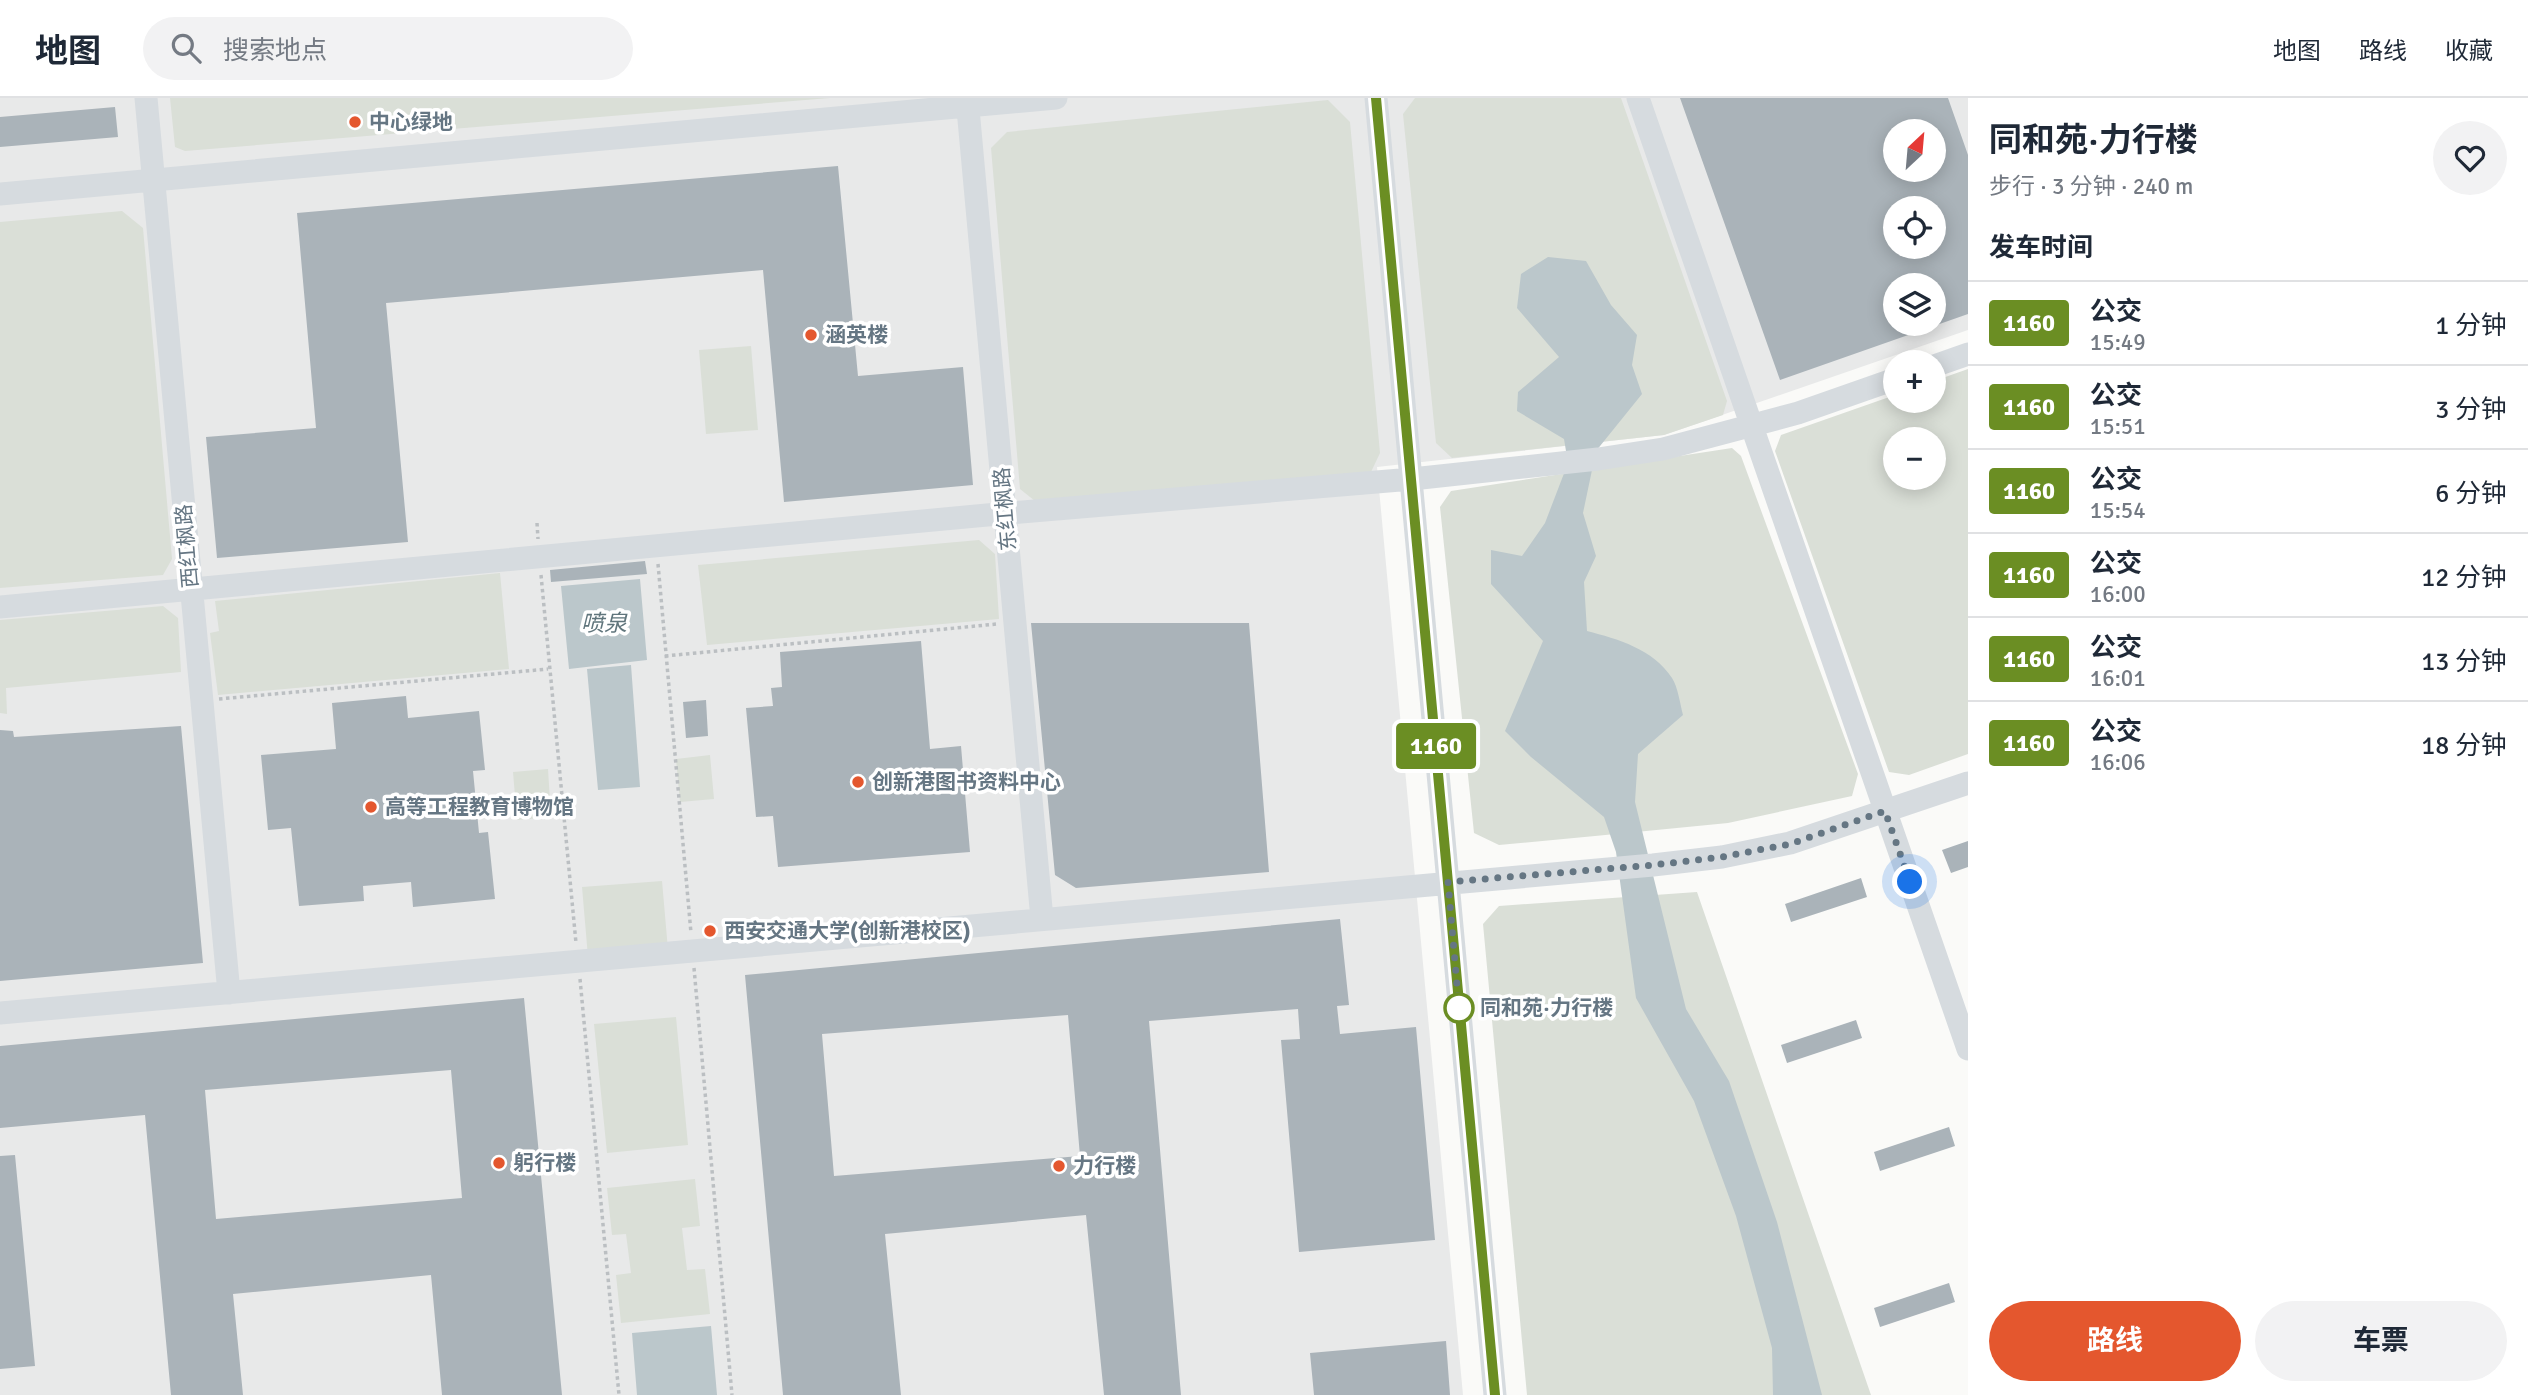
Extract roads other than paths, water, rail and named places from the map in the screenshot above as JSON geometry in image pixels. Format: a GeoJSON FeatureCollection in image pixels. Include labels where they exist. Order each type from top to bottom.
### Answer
{"type":"FeatureCollection","features":[{"type":"Feature","properties":{"kind":"street","name":"西红枫路"},"geometry":{"type":"LineString","coordinates":[[146,98],[229,993]]}},
{"type":"Feature","properties":{"kind":"street"},"geometry":{"type":"LineString","coordinates":[[0,194],[967,102],[1056,98]]}},
{"type":"Feature","properties":{"kind":"street"},"geometry":{"type":"LineString","coordinates":[[1376,98],[1495,1395]]}},
{"type":"Feature","properties":{"kind":"street"},"geometry":{"type":"LineString","coordinates":[[1638,98],[1968,1049]]}},
{"type":"Feature","properties":{"kind":"street","name":"东红枫路"},"geometry":{"type":"LineString","coordinates":[[967,102],[1041,919]]}},
{"type":"Feature","properties":{"kind":"street"},"geometry":{"type":"LineString","coordinates":[[1946,362],[1968,354]]}},
{"type":"Feature","properties":{"kind":"street"},"geometry":{"type":"LineString","coordinates":[[0,607],[1588,461],[1650,451],[1750,426],[1798,413],[1883,383]]}},
{"type":"Feature","properties":{"kind":"street"},"geometry":{"type":"LineString","coordinates":[[0,1013],[1722,857],[1790,844],[1968,783]]}},
{"type":"Feature","properties":{"kind":"water"},"geometry":{"type":"Polygon","coordinates":[[[1548,257],[1586,261],[1611,305],[1637,335],[1632,365],[1642,394],[1596,451],[1583,513],[1596,556],[1584,582],[1587,631],[1645,652],[1664,668],[1677,691],[1683,715],[1638,754],[1635,802],[1686,1009],[1729,1081],[1777,1222],[1822,1395],[1773,1395],[1772,1348],[1736,1216],[1694,1101],[1636,998],[1616,852],[1604,817],[1531,757],[1505,731],[1543,641],[1491,584],[1491,550],[1522,556],[1545,523],[1568,463],[1564,439],[1517,411],[1518,392],[1559,357],[1517,308],[1521,274],[1548,257]]]}},
{"type":"Feature","properties":{"kind":"water","name":"喷泉"},"geometry":{"type":"Polygon","coordinates":[[[640,579],[647,660],[569,669],[561,586],[640,579]]]}},
{"type":"Feature","properties":{"kind":"water"},"geometry":{"type":"Polygon","coordinates":[[[631,665],[640,787],[598,790],[587,669],[631,665]]]}},
{"type":"Feature","properties":{"kind":"water"},"geometry":{"type":"Polygon","coordinates":[[[711,1326],[717,1395],[637,1395],[632,1333],[711,1326]]]}},
{"type":"Feature","properties":{"kind":"place","name":"中心绿地"},"geometry":{"type":"Point","coordinates":[355,122]}},
{"type":"Feature","properties":{"kind":"place","name":"涵英楼"},"geometry":{"type":"Point","coordinates":[811,335]}},
{"type":"Feature","properties":{"kind":"place","name":"创新港图书资料中心"},"geometry":{"type":"Point","coordinates":[858,782]}},
{"type":"Feature","properties":{"kind":"place","name":"高等工程教育博物馆"},"geometry":{"type":"Point","coordinates":[371,807]}},
{"type":"Feature","properties":{"kind":"place","name":"西安交通大学(创新港校区)"},"geometry":{"type":"Point","coordinates":[710,931]}},
{"type":"Feature","properties":{"kind":"place","name":"同和苑·力行楼"},"geometry":{"type":"Point","coordinates":[1459,1008]}},
{"type":"Feature","properties":{"kind":"place","name":"躬行楼"},"geometry":{"type":"Point","coordinates":[499,1163]}},
{"type":"Feature","properties":{"kind":"place","name":"力行楼"},"geometry":{"type":"Point","coordinates":[1059,1166]}}]}
